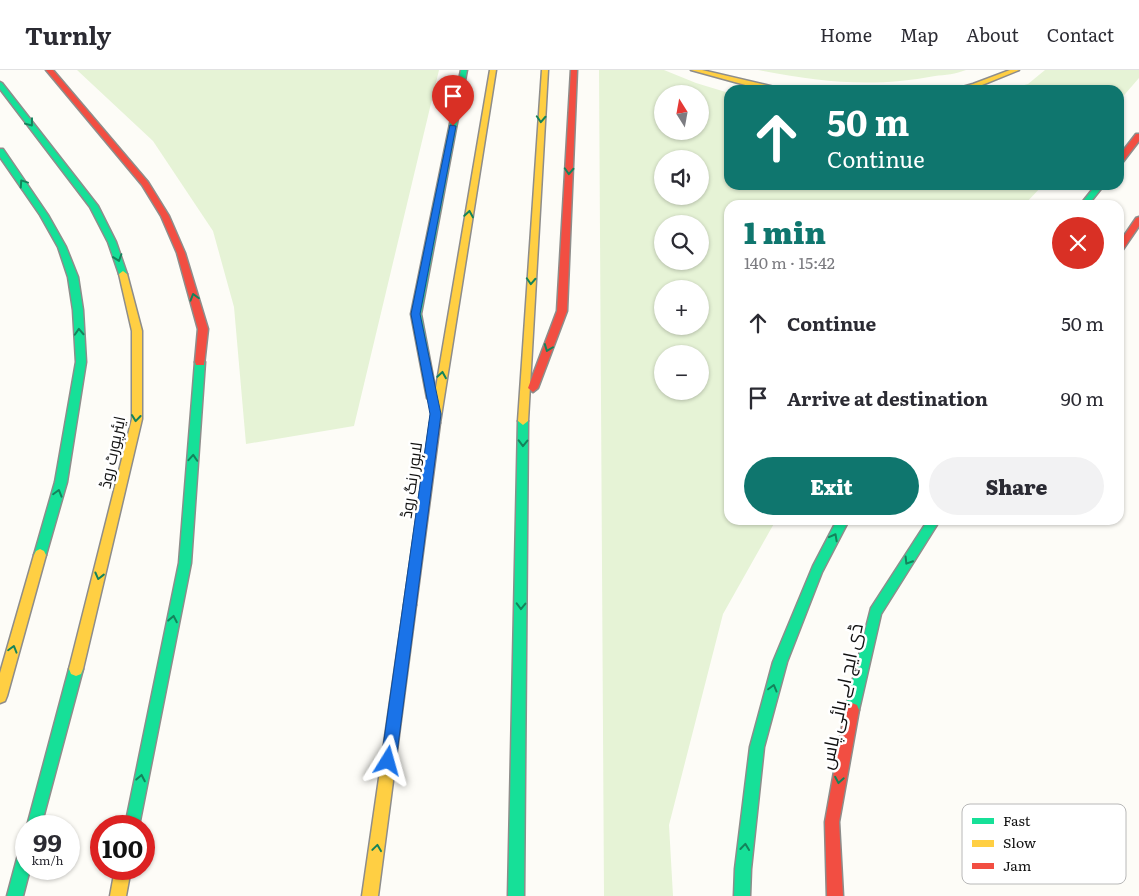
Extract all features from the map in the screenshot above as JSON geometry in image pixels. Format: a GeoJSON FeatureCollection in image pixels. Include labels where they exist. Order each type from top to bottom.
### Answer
{"type":"FeatureCollection","features":[{"type":"Feature","properties":{"kind":"main road"},"geometry":{"type":"LineString","coordinates":[[49,70],[146,184],[165,216],[181,253],[203,329],[185,563],[134,815]]}},
{"type":"Feature","properties":{"kind":"main road"},"geometry":{"type":"LineString","coordinates":[[436,414],[416,314],[464,70]]}},
{"type":"Feature","properties":{"kind":"main road","name":"لاہور رنگ روڈ"},"geometry":{"type":"LineString","coordinates":[[370,896],[436,414],[493,70]]}},
{"type":"Feature","properties":{"kind":"main road"},"geometry":{"type":"LineString","coordinates":[[516,896],[523,415],[545,70]]}},
{"type":"Feature","properties":{"kind":"main road"},"geometry":{"type":"LineString","coordinates":[[523,415],[562,311],[574,70]]}},
{"type":"Feature","properties":{"kind":"main road"},"geometry":{"type":"LineString","coordinates":[[694,70],[752,85]]}},
{"type":"Feature","properties":{"kind":"main road"},"geometry":{"type":"LineString","coordinates":[[978,85],[1016,70]]}},
{"type":"Feature","properties":{"kind":"main road","name":"ایئرپورٹ روڈ"},"geometry":{"type":"LineString","coordinates":[[0,84],[94,206],[112,242],[126,282],[137,332],[137,419],[74,679],[37,815]]}},
{"type":"Feature","properties":{"kind":"main road"},"geometry":{"type":"LineString","coordinates":[[1124,156],[1139,136]]}},
{"type":"Feature","properties":{"kind":"main road"},"geometry":{"type":"LineString","coordinates":[[0,150],[44,216],[62,247],[73,277],[78,310],[81,362],[61,482],[0,696]]}},
{"type":"Feature","properties":{"kind":"main road"},"geometry":{"type":"LineString","coordinates":[[1088,200],[1096,190]]}},
{"type":"Feature","properties":{"kind":"main road"},"geometry":{"type":"LineString","coordinates":[[1124,242],[1139,220]]}},
{"type":"Feature","properties":{"kind":"main road"},"geometry":{"type":"LineString","coordinates":[[742,896],[743,869],[757,748],[780,662],[817,570],[840,525]]}},
{"type":"Feature","properties":{"kind":"main road","name":"ڈی ایچ اے بائی پاس"},"geometry":{"type":"LineString","coordinates":[[835,896],[832,822],[851,714],[876,612],[931,525]]}},
{"type":"Feature","properties":{"kind":"main road"},"geometry":{"type":"LineString","coordinates":[[15,896],[19,880]]}},
{"type":"Feature","properties":{"kind":"main road"},"geometry":{"type":"LineString","coordinates":[[118,896],[121,880]]}},
{"type":"Feature","properties":{"kind":"green space"},"geometry":{"type":"Polygon","coordinates":[[[77,70],[439,70],[354,426],[246,444],[234,307],[213,231],[153,141],[77,70]]]}},
{"type":"Feature","properties":{"kind":"green space"},"geometry":{"type":"Polygon","coordinates":[[[599,70],[664,70],[703,85],[654,85],[654,140],[709,140],[709,87],[724,91],[724,190],[1038,190],[1029,200],[724,200],[724,525],[773,525],[723,614],[669,825],[673,896],[604,896],[599,70]]]}},
{"type":"Feature","properties":{"kind":"green space"},"geometry":{"type":"Polygon","coordinates":[[[758,70],[966,70],[912,80],[868,83],[803,78],[758,70]]]}},
{"type":"Feature","properties":{"kind":"green space"},"geometry":{"type":"Polygon","coordinates":[[[1045,70],[1139,70],[1139,78],[1124,95],[1124,85],[1024,85],[1045,70]]]}},
{"type":"Feature","properties":{"kind":"traffic: fast"},"geometry":{"type":"LineString","coordinates":[[432,398],[416,314],[464,70]]}},
{"type":"Feature","properties":{"kind":"traffic: fast"},"geometry":{"type":"LineString","coordinates":[[0,84],[94,206],[112,242],[123,274]]}},
{"type":"Feature","properties":{"kind":"traffic: fast"},"geometry":{"type":"LineString","coordinates":[[0,151],[44,215],[62,247],[73,277],[78,310],[81,362],[61,482],[40,555]]}},
{"type":"Feature","properties":{"kind":"traffic: fast"},"geometry":{"type":"LineString","coordinates":[[1088,200],[1096,190]]}},
{"type":"Feature","properties":{"kind":"traffic: fast"},"geometry":{"type":"LineString","coordinates":[[134,815],[185,563],[200,362]]}},
{"type":"Feature","properties":{"kind":"traffic: fast"},"geometry":{"type":"LineString","coordinates":[[516,896],[523,421]]}},
{"type":"Feature","properties":{"kind":"traffic: fast"},"geometry":{"type":"LineString","coordinates":[[742,896],[743,869],[757,747],[780,662],[817,570],[840,525]]}},
{"type":"Feature","properties":{"kind":"traffic: fast"},"geometry":{"type":"LineString","coordinates":[[852,710],[875,612],[931,525]]}},
{"type":"Feature","properties":{"kind":"traffic: fast"},"geometry":{"type":"LineString","coordinates":[[37,815],[76,669]]}},
{"type":"Feature","properties":{"kind":"traffic: fast"},"geometry":{"type":"LineString","coordinates":[[15,896],[19,880]]}},
{"type":"Feature","properties":{"kind":"traffic: slow"},"geometry":{"type":"LineString","coordinates":[[435,423],[493,70]]}},
{"type":"Feature","properties":{"kind":"traffic: slow"},"geometry":{"type":"LineString","coordinates":[[523,421],[545,70]]}},
{"type":"Feature","properties":{"kind":"traffic: slow"},"geometry":{"type":"LineString","coordinates":[[694,70],[752,85]]}},
{"type":"Feature","properties":{"kind":"traffic: slow"},"geometry":{"type":"LineString","coordinates":[[978,85],[1016,70]]}},
{"type":"Feature","properties":{"kind":"traffic: slow"},"geometry":{"type":"LineString","coordinates":[[76,669],[137,419],[137,331],[123,274]]}},
{"type":"Feature","properties":{"kind":"traffic: slow"},"geometry":{"type":"LineString","coordinates":[[0,696],[40,555]]}},
{"type":"Feature","properties":{"kind":"traffic: slow"},"geometry":{"type":"LineString","coordinates":[[370,896],[410,605]]}},
{"type":"Feature","properties":{"kind":"traffic: slow"},"geometry":{"type":"LineString","coordinates":[[118,896],[121,880]]}},
{"type":"Feature","properties":{"kind":"traffic: jam"},"geometry":{"type":"LineString","coordinates":[[49,70],[145,184],[165,216],[181,253],[203,329],[200,362]]}},
{"type":"Feature","properties":{"kind":"traffic: jam"},"geometry":{"type":"LineString","coordinates":[[533,388],[562,311],[574,70]]}},
{"type":"Feature","properties":{"kind":"traffic: jam"},"geometry":{"type":"LineString","coordinates":[[1124,155],[1139,136]]}},
{"type":"Feature","properties":{"kind":"traffic: jam"},"geometry":{"type":"LineString","coordinates":[[1124,242],[1139,220]]}},
{"type":"Feature","properties":{"kind":"traffic: jam"},"geometry":{"type":"LineString","coordinates":[[410,605],[435,423]]}},
{"type":"Feature","properties":{"kind":"traffic: jam"},"geometry":{"type":"LineString","coordinates":[[835,896],[832,822],[852,710]]}},
{"type":"Feature","properties":{"kind":"route"},"geometry":{"type":"LineString","coordinates":[[388,761],[436,414],[416,314],[453,126]]}}]}
